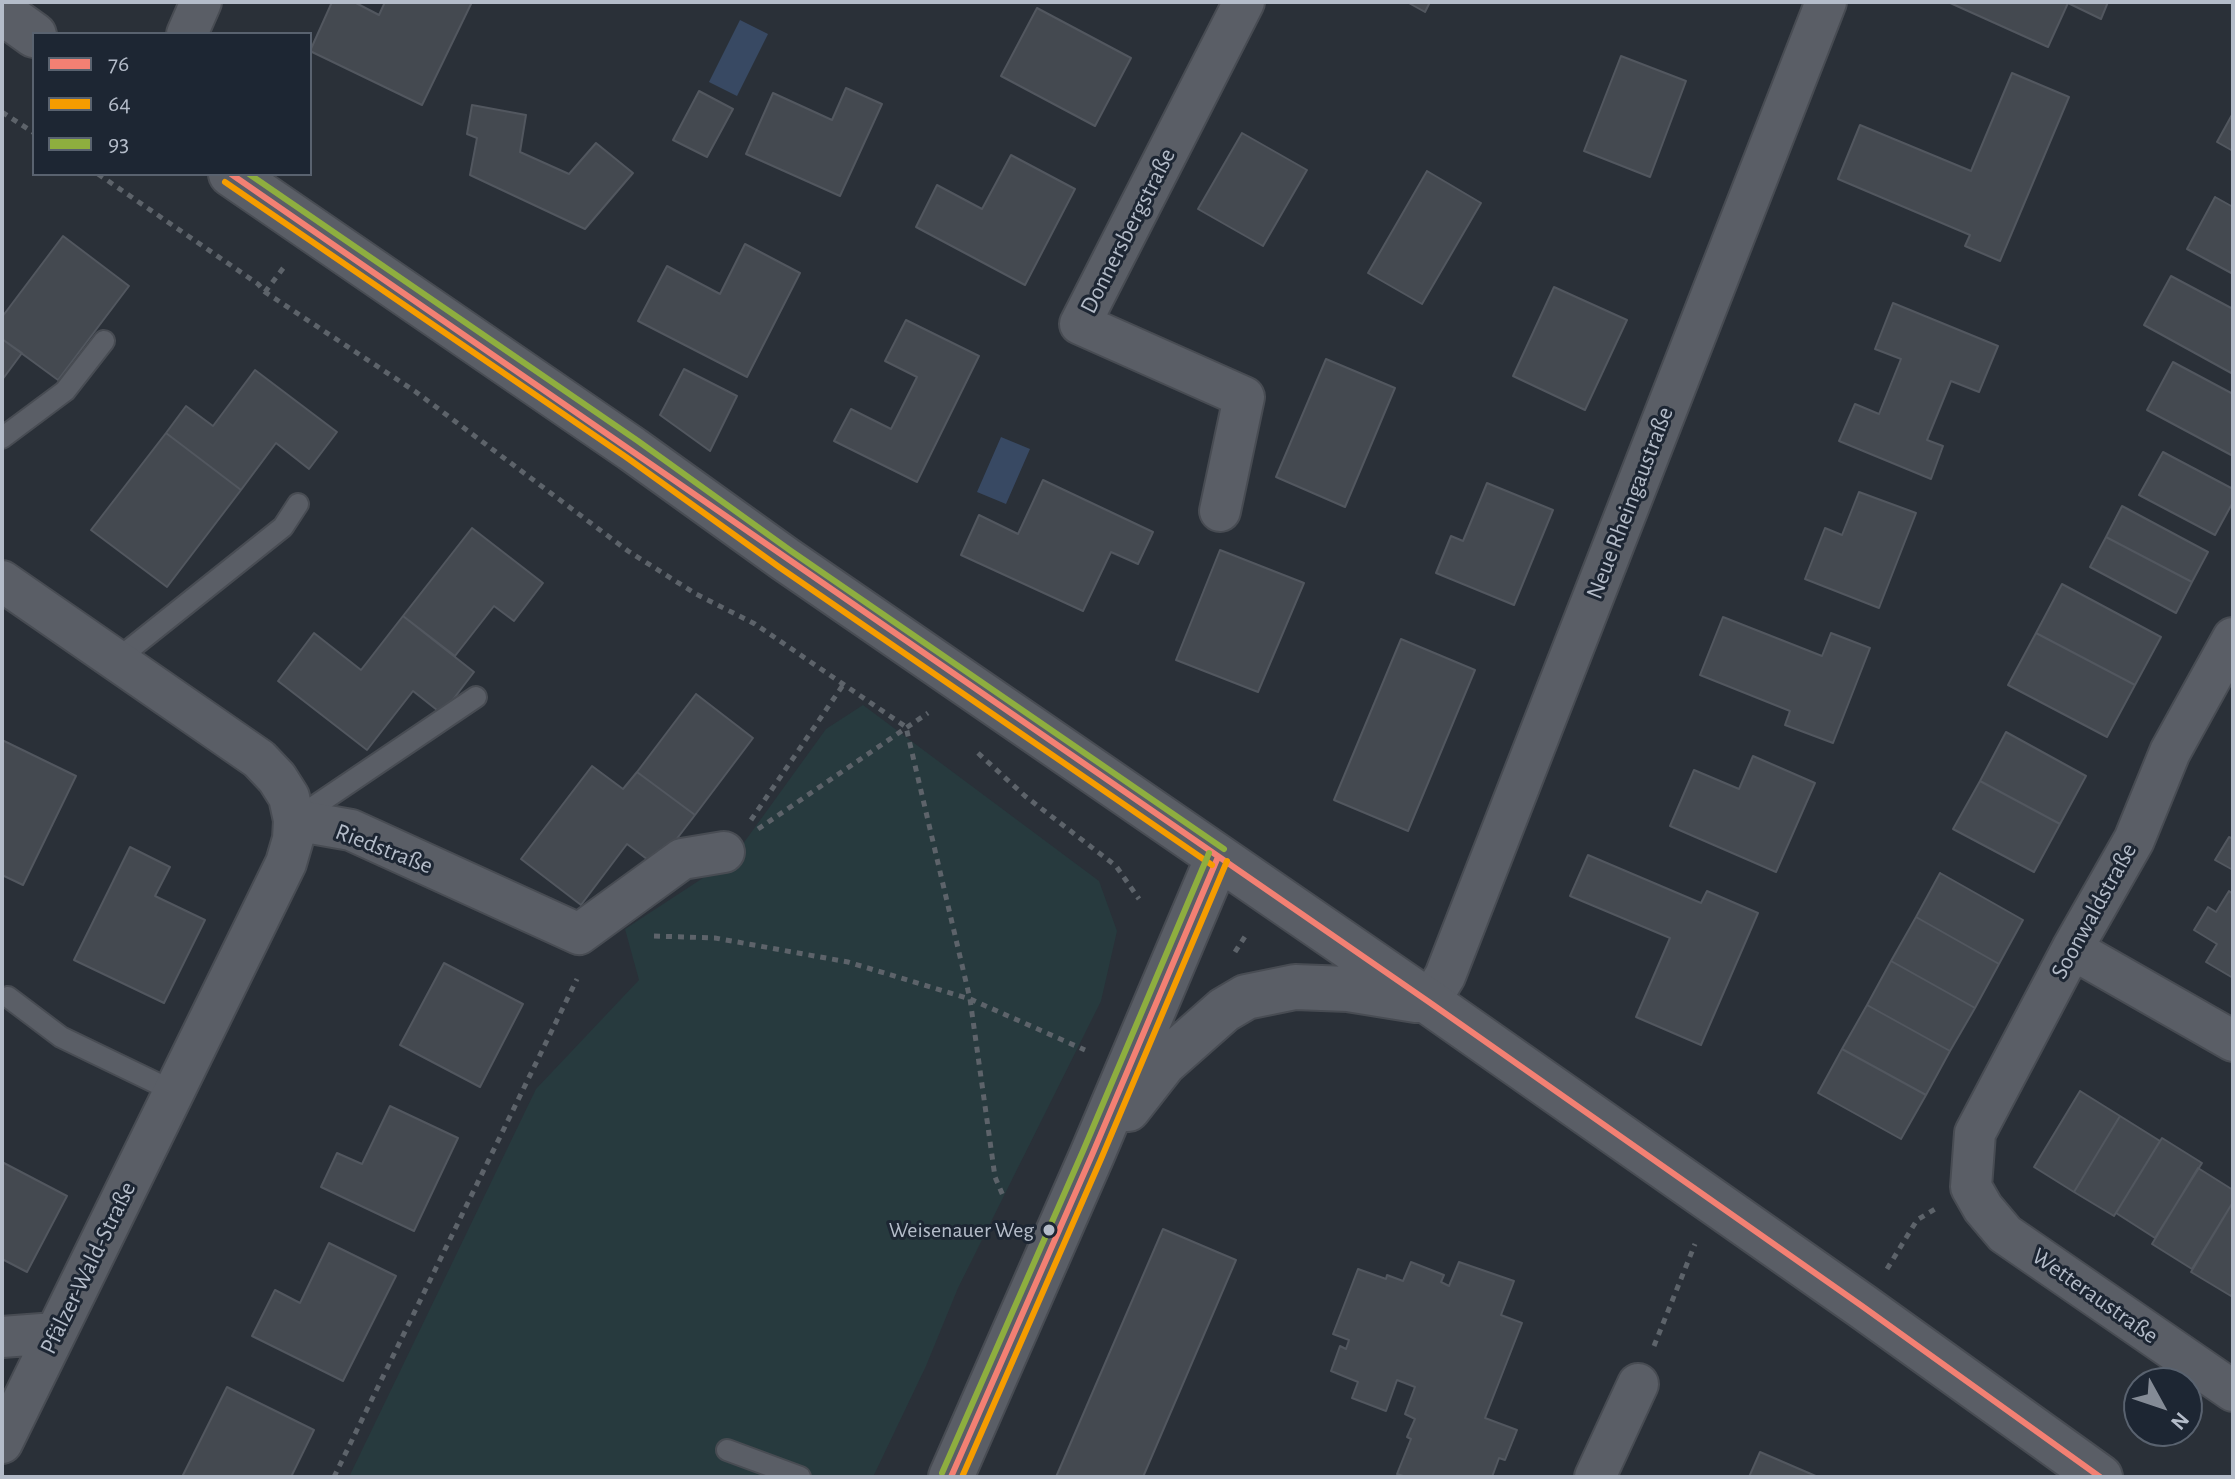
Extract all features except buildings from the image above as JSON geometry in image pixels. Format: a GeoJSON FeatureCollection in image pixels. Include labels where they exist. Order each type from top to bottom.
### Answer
{"type":"FeatureCollection","features":[{"type":"Feature","properties":{"kind":"street"},"geometry":{"type":"LineString","coordinates":[[188,32],[201,2]]}},
{"type":"Feature","properties":{"kind":"street","name":"Donnersbergstraße"},"geometry":{"type":"LineString","coordinates":[[1220,511],[1244,397],[1080,324],[1244,2]]}},
{"type":"Feature","properties":{"kind":"street","name":"Neue Rheingaustraße"},"geometry":{"type":"LineString","coordinates":[[1429,1002],[1445,976],[1826,2]]}},
{"type":"Feature","properties":{"kind":"street"},"geometry":{"type":"LineString","coordinates":[[2,12],[32,34]]}},
{"type":"Feature","properties":{"kind":"street"},"geometry":{"type":"LineString","coordinates":[[234,176],[1429,1002],[2100,1477]]}},
{"type":"Feature","properties":{"kind":"street"},"geometry":{"type":"LineString","coordinates":[[2,581],[259,759],[289,797],[294,820]]}},
{"type":"Feature","properties":{"kind":"street","name":"Soonwaldstraße"},"geometry":{"type":"LineString","coordinates":[[1971,1187],[1975,1133],[2072,949],[2134,840],[2170,752],[2233,638]]}},
{"type":"Feature","properties":{"kind":"street","name":"Riedstraße"},"geometry":{"type":"LineString","coordinates":[[294,820],[351,830],[579,934]]}},
{"type":"Feature","properties":{"kind":"street","name":"Pfälzer-Wald-Straße"},"geometry":{"type":"LineString","coordinates":[[2,1443],[286,863],[293,839],[294,820]]}},
{"type":"Feature","properties":{"kind":"street"},"geometry":{"type":"LineString","coordinates":[[579,934],[682,859],[729,848]]}},
{"type":"Feature","properties":{"kind":"street"},"geometry":{"type":"LineString","coordinates":[[951,1477],[1218,857]]}},
{"type":"Feature","properties":{"kind":"street"},"geometry":{"type":"LineString","coordinates":[[2072,949],[2233,1041]]}},
{"type":"Feature","properties":{"kind":"street"},"geometry":{"type":"LineString","coordinates":[[1092,1155],[1164,1063],[1224,1010],[1246,997],[1295,987],[1348,989],[1429,1002]]}},
{"type":"Feature","properties":{"kind":"street","name":"Wetteraustraße"},"geometry":{"type":"LineString","coordinates":[[1971,1187],[1983,1208],[2005,1234],[2233,1391]]}},
{"type":"Feature","properties":{"kind":"street"},"geometry":{"type":"LineString","coordinates":[[2,1337],[55,1333]]}},
{"type":"Feature","properties":{"kind":"street"},"geometry":{"type":"LineString","coordinates":[[1595,1477],[1638,1384]]}},
{"type":"Feature","properties":{"kind":"lane"},"geometry":{"type":"LineString","coordinates":[[2,438],[65,391],[104,341]]}},
{"type":"Feature","properties":{"kind":"lane"},"geometry":{"type":"LineString","coordinates":[[115,661],[283,527],[298,504]]}},
{"type":"Feature","properties":{"kind":"lane"},"geometry":{"type":"LineString","coordinates":[[294,820],[476,697]]}},
{"type":"Feature","properties":{"kind":"lane"},"geometry":{"type":"LineString","coordinates":[[8,997],[61,1037],[175,1092]]}},
{"type":"Feature","properties":{"kind":"lane"},"geometry":{"type":"LineString","coordinates":[[727,1450],[800,1477]]}},
{"type":"Feature","properties":{"kind":"path"},"geometry":{"type":"LineString","coordinates":[[2,112],[32,132]]}},
{"type":"Feature","properties":{"kind":"path"},"geometry":{"type":"LineString","coordinates":[[101,176],[258,284],[265,292],[416,392],[628,551],[696,594],[755,624],[906,727],[970,999],[995,1177],[1004,1198]]}},
{"type":"Feature","properties":{"kind":"path"},"geometry":{"type":"LineString","coordinates":[[265,292],[292,258]]}},
{"type":"Feature","properties":{"kind":"path"},"geometry":{"type":"LineString","coordinates":[[729,848],[843,685]]}},
{"type":"Feature","properties":{"kind":"path"},"geometry":{"type":"LineString","coordinates":[[729,848],[932,710]]}},
{"type":"Feature","properties":{"kind":"path"},"geometry":{"type":"LineString","coordinates":[[967,742],[1025,796],[1116,866],[1139,899]]}},
{"type":"Feature","properties":{"kind":"path"},"geometry":{"type":"LineString","coordinates":[[334,1477],[586,960],[579,934],[715,938],[848,962],[970,999],[1086,1050]]}},
{"type":"Feature","properties":{"kind":"path"},"geometry":{"type":"LineString","coordinates":[[1886,1271],[1917,1220]]}},
{"type":"Feature","properties":{"kind":"path"},"geometry":{"type":"LineString","coordinates":[[1638,1384],[1696,1241]]}},
{"type":"Feature","properties":{"kind":"green space"},"geometry":{"type":"Polygon","coordinates":[[[863,705],[1099,881],[1117,931],[1101,1001],[958,1288],[926,1366],[873,1477],[349,1477],[536,1089],[639,980],[625,929],[732,859],[826,729],[863,705]]]}},
{"type":"Feature","properties":{"kind":"water"},"geometry":{"type":"Polygon","coordinates":[[[740,20],[768,34],[737,96],[709,82],[740,20]]]}},
{"type":"Feature","properties":{"kind":"water"},"geometry":{"type":"Polygon","coordinates":[[[1001,437],[1030,449],[1006,504],[977,492],[1001,437]]]}},
{"type":"Feature","properties":{"kind":"transit line","name":"76"},"geometry":{"type":"LineString","coordinates":[[234,176],[1429,1002],[2100,1477]]}},
{"type":"Feature","properties":{"kind":"transit line","name":"93"},"geometry":{"type":"LineString","coordinates":[[252,176],[1224,849]]}},
{"type":"Feature","properties":{"kind":"transit line","name":"64"},"geometry":{"type":"LineString","coordinates":[[225,182],[1212,865]]}},
{"type":"Feature","properties":{"kind":"transit line","name":"93"},"geometry":{"type":"LineString","coordinates":[[942,1473],[1209,853]]}},
{"type":"Feature","properties":{"kind":"transit line","name":"76"},"geometry":{"type":"LineString","coordinates":[[951,1477],[1218,857]]}},
{"type":"Feature","properties":{"kind":"transit line","name":"64"},"geometry":{"type":"LineString","coordinates":[[962,1477],[1227,861]]}},
{"type":"Feature","properties":{"kind":"place","name":"Weisenauer Weg"},"geometry":{"type":"Point","coordinates":[1049,1230]}}]}
